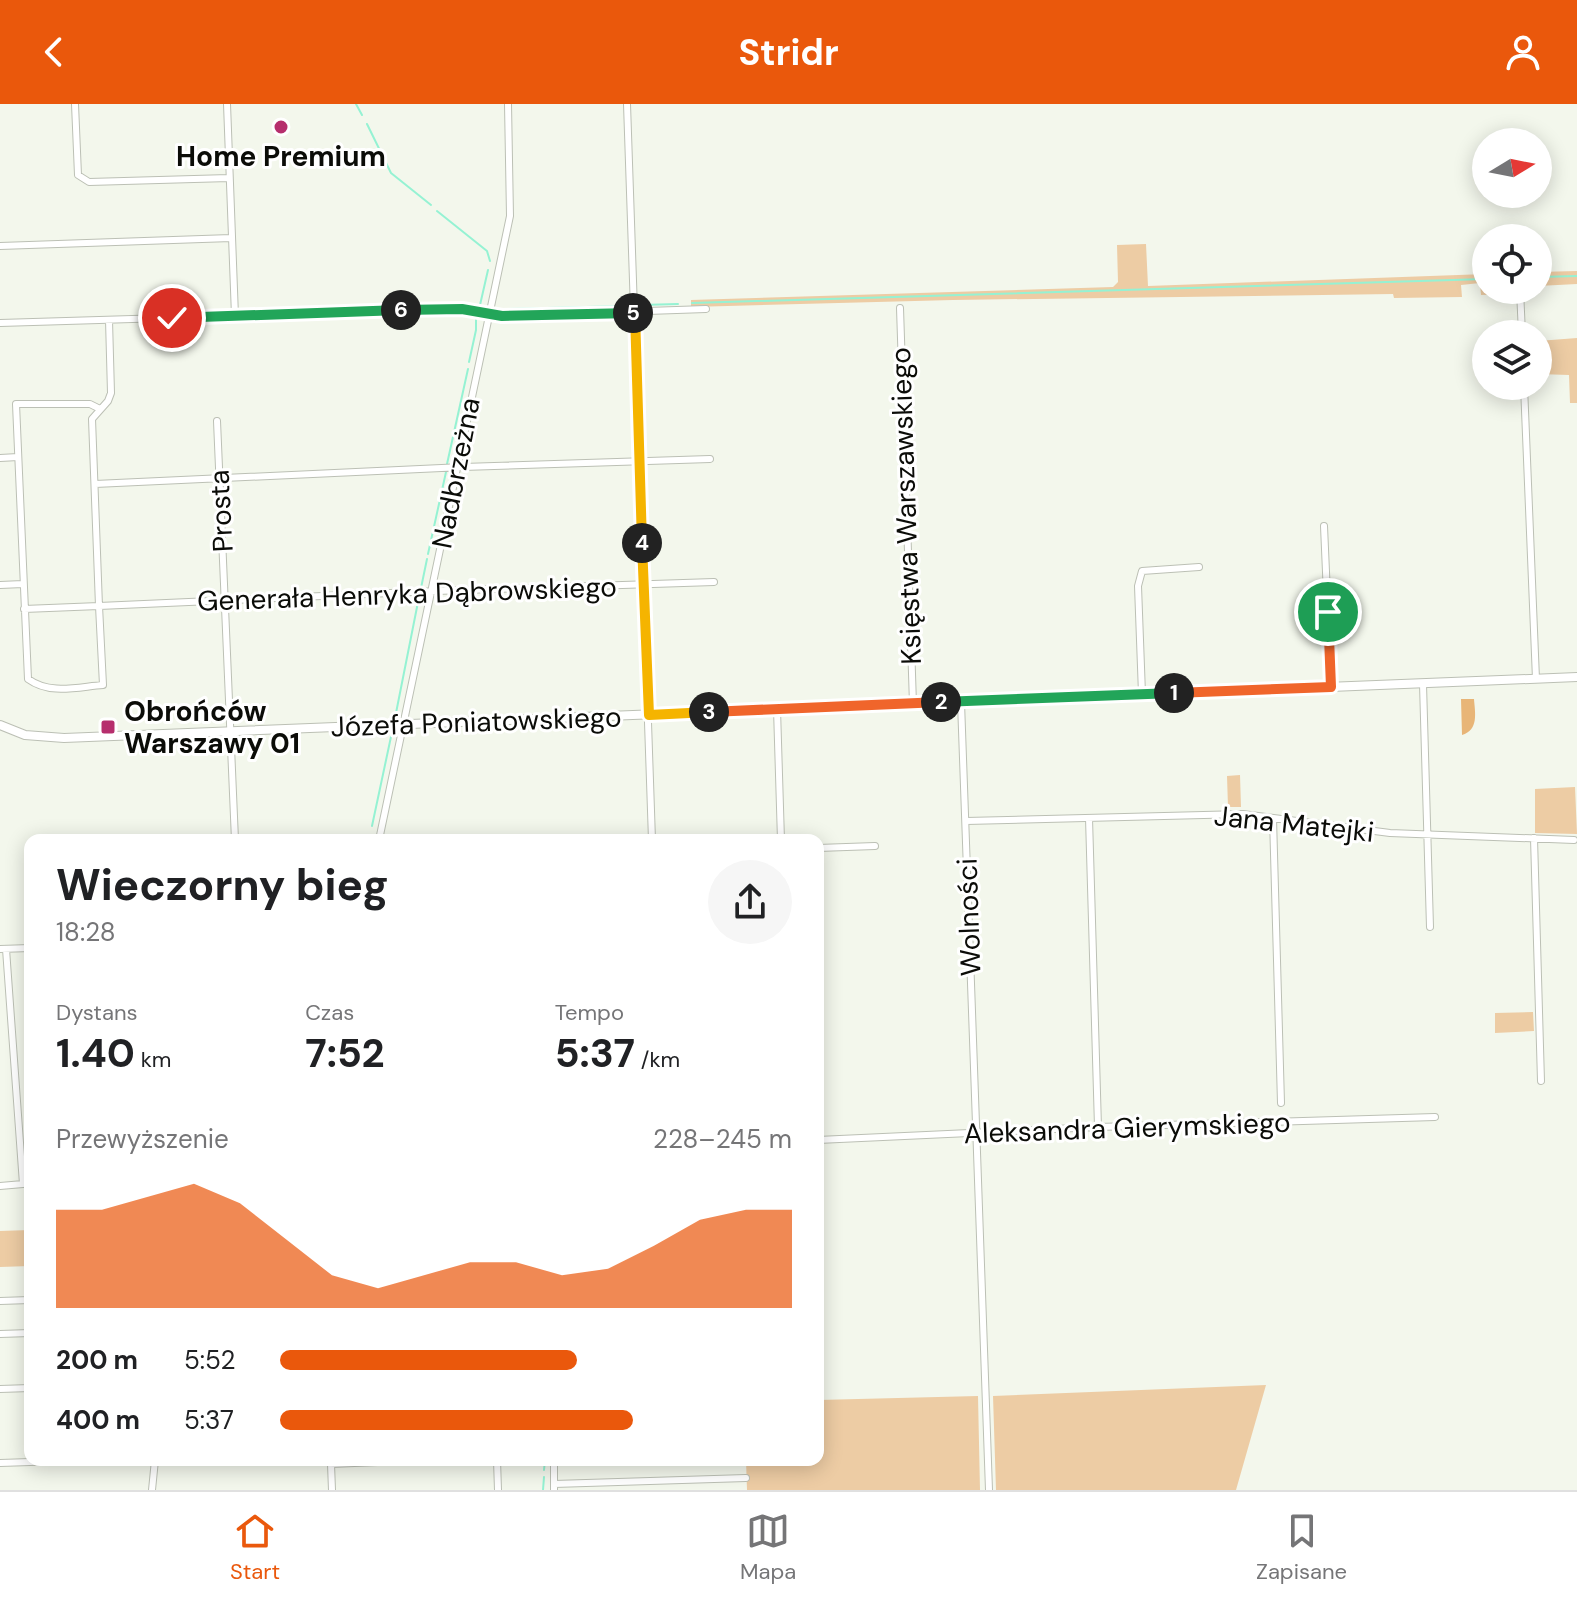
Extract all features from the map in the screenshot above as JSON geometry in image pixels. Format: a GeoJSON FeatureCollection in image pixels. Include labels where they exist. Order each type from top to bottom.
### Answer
{"type":"FeatureCollection","features":[{"type":"Feature","properties":{"kind":"street"},"geometry":{"type":"LineString","coordinates":[[75,104],[78,175],[83,180],[229,178]]}},
{"type":"Feature","properties":{"kind":"street"},"geometry":{"type":"LineString","coordinates":[[227,104],[235,316]]}},
{"type":"Feature","properties":{"kind":"street","name":"Nadbrzeżna"},"geometry":{"type":"LineString","coordinates":[[380,834],[510,216],[508,104]]}},
{"type":"Feature","properties":{"kind":"street"},"geometry":{"type":"LineString","coordinates":[[627,104],[652,834]]}},
{"type":"Feature","properties":{"kind":"street"},"geometry":{"type":"LineString","coordinates":[[0,246],[231,238]]}},
{"type":"Feature","properties":{"kind":"street","name":"Księstwa Warszawskiego"},"geometry":{"type":"LineString","coordinates":[[900,308],[913,704]]}},
{"type":"Feature","properties":{"kind":"street"},"geometry":{"type":"LineString","coordinates":[[0,323],[462,309],[488,314],[706,309]]}},
{"type":"Feature","properties":{"kind":"street"},"geometry":{"type":"LineString","coordinates":[[100,409],[90,404],[16,404],[28,679],[52,689],[103,685],[92,421],[111,393],[109,320]]}},
{"type":"Feature","properties":{"kind":"street"},"geometry":{"type":"LineString","coordinates":[[1525,400],[1536,679]]}},
{"type":"Feature","properties":{"kind":"street","name":"Prosta"},"geometry":{"type":"LineString","coordinates":[[217,421],[235,834]]}},
{"type":"Feature","properties":{"kind":"street"},"geometry":{"type":"LineString","coordinates":[[0,458],[18,457]]}},
{"type":"Feature","properties":{"kind":"street"},"geometry":{"type":"LineString","coordinates":[[95,484],[710,459]]}},
{"type":"Feature","properties":{"kind":"street"},"geometry":{"type":"LineString","coordinates":[[1324,526],[1331,687]]}},
{"type":"Feature","properties":{"kind":"street"},"geometry":{"type":"LineString","coordinates":[[1142,694],[1138,586],[1142,571],[1199,567]]}},
{"type":"Feature","properties":{"kind":"street","name":"Generała Henryka Dąbrowskiego"},"geometry":{"type":"LineString","coordinates":[[24,609],[714,582]]}},
{"type":"Feature","properties":{"kind":"street"},"geometry":{"type":"LineString","coordinates":[[0,585],[23,584]]}},
{"type":"Feature","properties":{"kind":"street","name":"Józefa Poniatowskiego"},"geometry":{"type":"LineString","coordinates":[[0,725],[25,735],[52,738],[1577,677]]}},
{"type":"Feature","properties":{"kind":"street"},"geometry":{"type":"LineString","coordinates":[[1423,684],[1430,927]]}},
{"type":"Feature","properties":{"kind":"street","name":"Wolności"},"geometry":{"type":"LineString","coordinates":[[961,702],[989,1490]]}},
{"type":"Feature","properties":{"kind":"street"},"geometry":{"type":"LineString","coordinates":[[777,709],[781,834]]}},
{"type":"Feature","properties":{"kind":"street","name":"Jana Matejki"},"geometry":{"type":"LineString","coordinates":[[966,821],[1233,814],[1390,833],[1574,840]]}},
{"type":"Feature","properties":{"kind":"street"},"geometry":{"type":"LineString","coordinates":[[1089,818],[1098,1127]]}},
{"type":"Feature","properties":{"kind":"street"},"geometry":{"type":"LineString","coordinates":[[1273,818],[1281,1103]]}},
{"type":"Feature","properties":{"kind":"street"},"geometry":{"type":"LineString","coordinates":[[1534,838],[1541,1081]]}},
{"type":"Feature","properties":{"kind":"street"},"geometry":{"type":"LineString","coordinates":[[824,848],[875,846]]}},
{"type":"Feature","properties":{"kind":"street"},"geometry":{"type":"LineString","coordinates":[[0,1186],[23,1184],[3,949],[24,948]]}},
{"type":"Feature","properties":{"kind":"street","name":"Aleksandra Gierymskiego"},"geometry":{"type":"LineString","coordinates":[[824,1140],[1098,1127],[1435,1117]]}},
{"type":"Feature","properties":{"kind":"street"},"geometry":{"type":"LineString","coordinates":[[0,1301],[24,1300]]}},
{"type":"Feature","properties":{"kind":"street"},"geometry":{"type":"LineString","coordinates":[[0,1334],[24,1333]]}},
{"type":"Feature","properties":{"kind":"street"},"geometry":{"type":"LineString","coordinates":[[0,1389],[24,1388]]}},
{"type":"Feature","properties":{"kind":"street"},"geometry":{"type":"LineString","coordinates":[[0,1463],[24,1462]]}},
{"type":"Feature","properties":{"kind":"street"},"geometry":{"type":"LineString","coordinates":[[152,1490],[154,1466]]}},
{"type":"Feature","properties":{"kind":"street"},"geometry":{"type":"LineString","coordinates":[[331,1466],[332,1490]]}},
{"type":"Feature","properties":{"kind":"street"},"geometry":{"type":"LineString","coordinates":[[497,1466],[498,1490]]}},
{"type":"Feature","properties":{"kind":"street"},"geometry":{"type":"LineString","coordinates":[[554,1466],[554,1487],[746,1478]]}},
{"type":"Feature","properties":{"kind":"shaded area"},"geometry":{"type":"Polygon","coordinates":[[[1146,244],[1148,286],[1472,274],[1472,284],[1461,285],[1462,297],[1394,298],[1393,294],[691,307],[691,300],[1113,287],[1118,282],[1117,245],[1146,244]]]}},
{"type":"Feature","properties":{"kind":"shaded area"},"geometry":{"type":"Polygon","coordinates":[[[1577,271],[1577,284],[1552,285],[1552,272],[1577,271]]]}},
{"type":"Feature","properties":{"kind":"shaded area"},"geometry":{"type":"Polygon","coordinates":[[[1577,338],[1577,403],[1570,403],[1569,375],[1552,374],[1552,340],[1577,338]]]}},
{"type":"Feature","properties":{"kind":"shaded area"},"geometry":{"type":"Polygon","coordinates":[[[1461,699],[1474,699],[1475,715],[1474,725],[1462,735],[1461,699]]]}},
{"type":"Feature","properties":{"kind":"shaded area"},"geometry":{"type":"Polygon","coordinates":[[[1240,775],[1241,807],[1228,807],[1227,776],[1240,775]]]}},
{"type":"Feature","properties":{"kind":"shaded area"},"geometry":{"type":"Polygon","coordinates":[[[1575,787],[1577,834],[1535,833],[1535,789],[1575,787]]]}},
{"type":"Feature","properties":{"kind":"shaded area"},"geometry":{"type":"Polygon","coordinates":[[[1533,1012],[1534,1031],[1495,1033],[1495,1013],[1533,1012]]]}},
{"type":"Feature","properties":{"kind":"shaded area"},"geometry":{"type":"Polygon","coordinates":[[[24,1230],[24,1266],[0,1267],[0,1231],[24,1230]]]}},
{"type":"Feature","properties":{"kind":"shaded area"},"geometry":{"type":"Polygon","coordinates":[[[1266,1385],[1236,1490],[996,1490],[993,1396],[1266,1385]]]}},
{"type":"Feature","properties":{"kind":"shaded area"},"geometry":{"type":"Polygon","coordinates":[[[978,1396],[980,1490],[747,1490],[746,1466],[824,1466],[824,1400],[978,1396]]]}},
{"type":"Feature","properties":{"kind":"waterway"},"geometry":{"type":"LineString","coordinates":[[356,104],[362,115]]}},
{"type":"Feature","properties":{"kind":"waterway"},"geometry":{"type":"LineString","coordinates":[[367,124],[391,173],[431,205]]}},
{"type":"Feature","properties":{"kind":"waterway"},"geometry":{"type":"LineString","coordinates":[[437,211],[487,251],[490,261]]}},
{"type":"Feature","properties":{"kind":"waterway"},"geometry":{"type":"LineString","coordinates":[[480,305],[488,270]]}},
{"type":"Feature","properties":{"kind":"waterway"},"geometry":{"type":"LineString","coordinates":[[1552,277],[1577,276]]}},
{"type":"Feature","properties":{"kind":"waterway"},"geometry":{"type":"LineString","coordinates":[[692,303],[1472,279]]}},
{"type":"Feature","properties":{"kind":"waterway"},"geometry":{"type":"LineString","coordinates":[[641,305],[678,304]]}},
{"type":"Feature","properties":{"kind":"waterway"},"geometry":{"type":"LineString","coordinates":[[506,309],[625,306]]}},
{"type":"Feature","properties":{"kind":"waterway"},"geometry":{"type":"LineString","coordinates":[[469,362],[476,318]]}},
{"type":"Feature","properties":{"kind":"waterway"},"geometry":{"type":"LineString","coordinates":[[447,464],[468,369]]}},
{"type":"Feature","properties":{"kind":"waterway"},"geometry":{"type":"LineString","coordinates":[[428,554],[446,472]]}},
{"type":"Feature","properties":{"kind":"waterway"},"geometry":{"type":"LineString","coordinates":[[421,588],[427,559]]}},
{"type":"Feature","properties":{"kind":"waterway"},"geometry":{"type":"LineString","coordinates":[[395,718],[419,597]]}},
{"type":"Feature","properties":{"kind":"waterway"},"geometry":{"type":"LineString","coordinates":[[372,826],[392,732]]}},
{"type":"Feature","properties":{"kind":"waterway"},"geometry":{"type":"LineString","coordinates":[[544,1466],[544,1470]]}},
{"type":"Feature","properties":{"kind":"waterway"},"geometry":{"type":"LineString","coordinates":[[543,1490],[544,1477]]}},
{"type":"Feature","properties":{"kind":"place","name":"Home Premium"},"geometry":{"type":"Point","coordinates":[281,127]}},
{"type":"Feature","properties":{"kind":"place","name":"Obrońców Warszawy 01"},"geometry":{"type":"Point","coordinates":[108,727]}},
{"type":"Feature","properties":{"kind":"route"},"geometry":{"type":"LineString","coordinates":[[172,318],[462,309],[502,316],[635,313],[649,715],[1331,687],[1328,612]]}}]}
